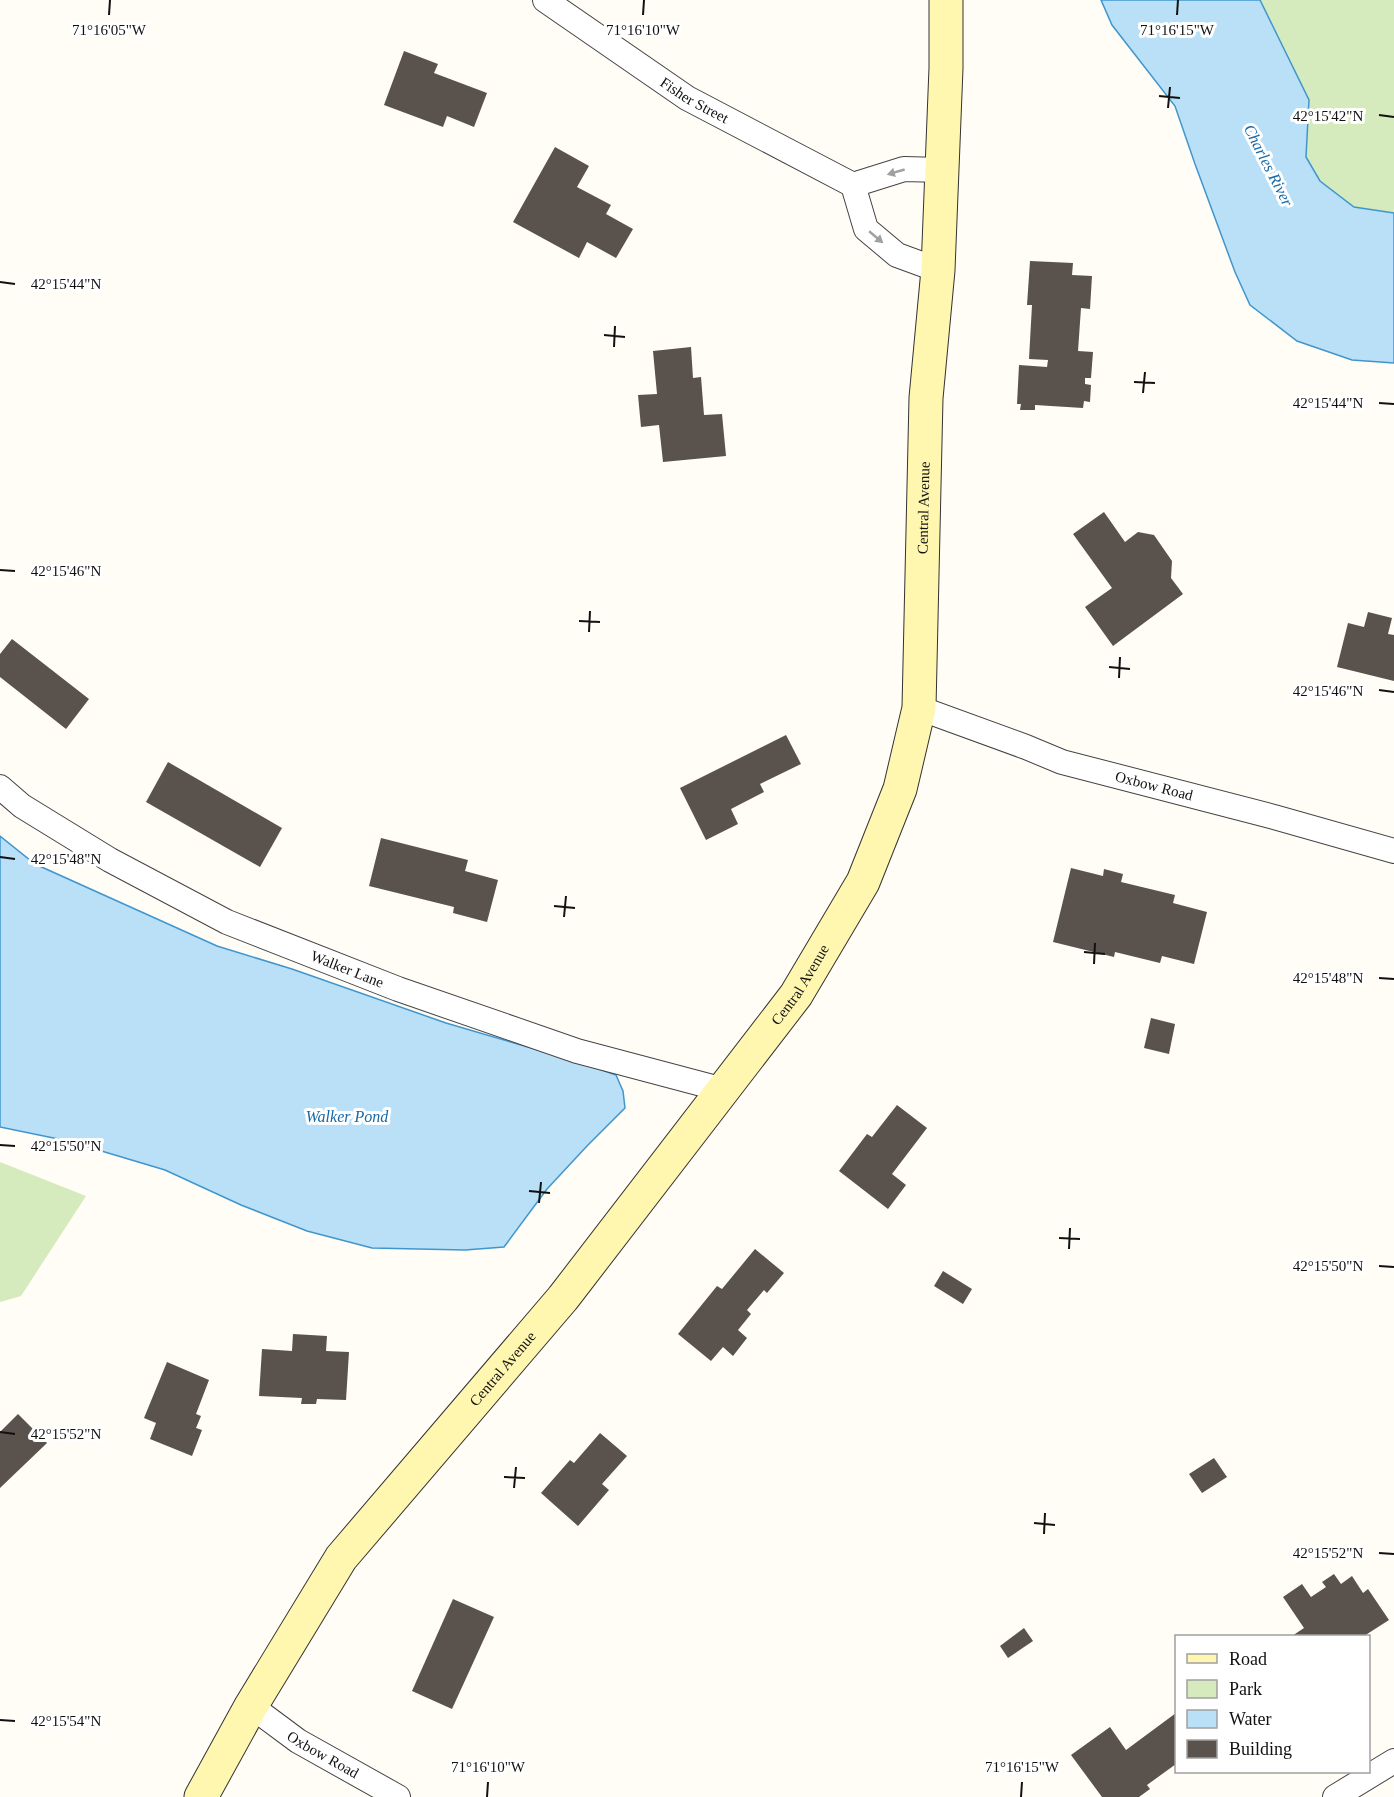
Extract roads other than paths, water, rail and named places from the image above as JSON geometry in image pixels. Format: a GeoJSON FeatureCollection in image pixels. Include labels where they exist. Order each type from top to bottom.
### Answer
{"type":"FeatureCollection","features":[{"type":"Feature","properties":{"kind":"main road","name":"Central Avenue"},"geometry":{"type":"LineString","coordinates":[[201,1797],[251,1706],[341,1558],[563,1298],[724,1090],[796,995],[863,882],[900,789],[919,708],[926,398],[938,270],[946,68],[946,0]]}},
{"type":"Feature","properties":{"kind":"street","name":"Fisher Street"},"geometry":{"type":"LineString","coordinates":[[545,0],[687,98],[853,185]]}},
{"type":"Feature","properties":{"kind":"street"},"geometry":{"type":"LineString","coordinates":[[938,270],[897,255],[866,229],[853,185],[904,169],[941,170]]}},
{"type":"Feature","properties":{"kind":"street","name":"Oxbow Road"},"geometry":{"type":"LineString","coordinates":[[919,708],[1062,762],[1394,851]]}},
{"type":"Feature","properties":{"kind":"street","name":"Walker Lane"},"geometry":{"type":"LineString","coordinates":[[0,787],[22,806],[110,860],[227,922],[398,989],[577,1051],[724,1090]]}},
{"type":"Feature","properties":{"kind":"street","name":"Oxbow Road"},"geometry":{"type":"LineString","coordinates":[[251,1706],[298,1741],[398,1797]]}},
{"type":"Feature","properties":{"kind":"street"},"geometry":{"type":"LineString","coordinates":[[1335,1797],[1394,1761]]}},
{"type":"Feature","properties":{"kind":"water","name":"Charles River"},"geometry":{"type":"Polygon","coordinates":[[[1101,0],[1260,0],[1309,100],[1306,157],[1320,181],[1354,207],[1394,213],[1394,363],[1352,360],[1297,341],[1250,305],[1235,272],[1175,106],[1112,25],[1101,0]]]}},
{"type":"Feature","properties":{"kind":"water","name":"Walker Pond"},"geometry":{"type":"Polygon","coordinates":[[[0,836],[35,864],[217,946],[292,969],[446,1023],[616,1075],[623,1091],[625,1108],[547,1189],[504,1247],[465,1250],[372,1248],[307,1231],[241,1205],[165,1170],[68,1141],[0,1127],[0,836]]]}}]}
